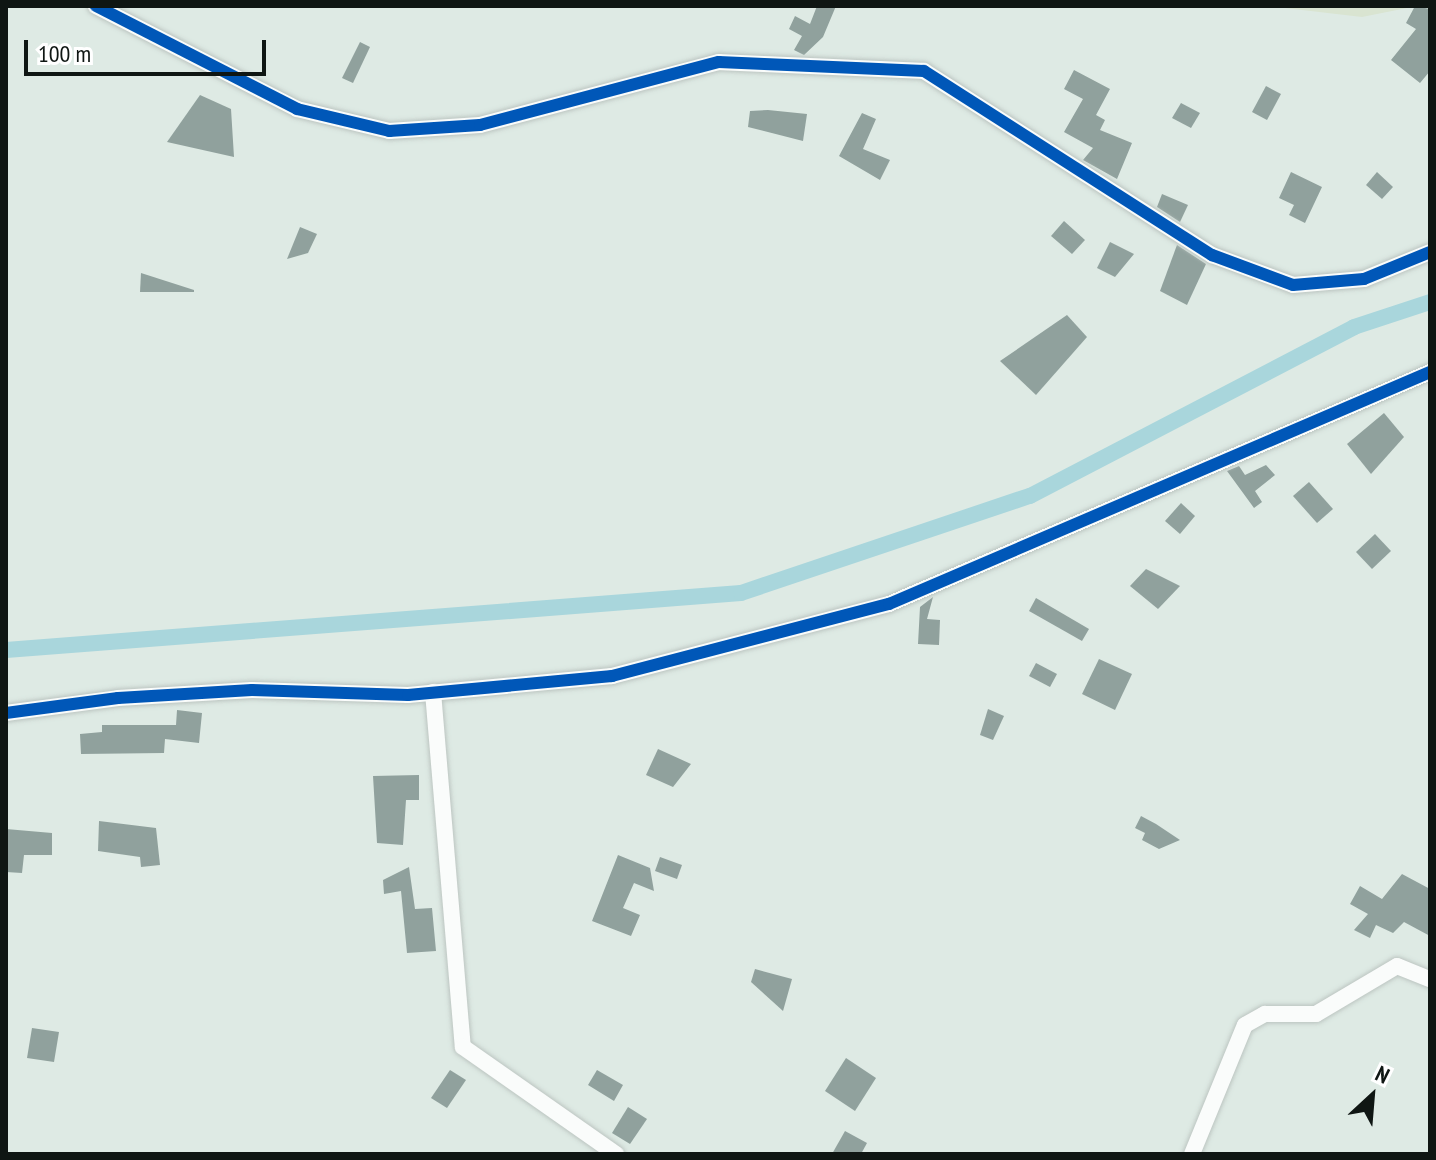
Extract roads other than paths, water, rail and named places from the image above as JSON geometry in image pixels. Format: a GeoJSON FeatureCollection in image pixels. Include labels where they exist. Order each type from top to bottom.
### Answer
{"type":"FeatureCollection","features":[{"type":"Feature","properties":{"kind":"street"},"geometry":{"type":"LineString","coordinates":[[96,6],[297,109],[389,131],[480,125],[719,62],[924,71],[1040,139],[1212,255],[1293,285],[1364,279],[1430,252]]}},
{"type":"Feature","properties":{"kind":"street"},"geometry":{"type":"LineString","coordinates":[[6,713],[252,690],[433,692],[612,676],[889,604],[1430,372]]}},
{"type":"Feature","properties":{"kind":"street"},"geometry":{"type":"LineString","coordinates":[[433,692],[463,1047],[616,1154]]}},
{"type":"Feature","properties":{"kind":"street"},"geometry":{"type":"LineString","coordinates":[[1192,1154],[1245,1025],[1265,1014],[1316,1014],[1397,966],[1430,979]]}},
{"type":"Feature","properties":{"kind":"waterway"},"geometry":{"type":"LineString","coordinates":[[6,650],[741,593],[1030,496],[1354,327],[1430,302]]}}]}
